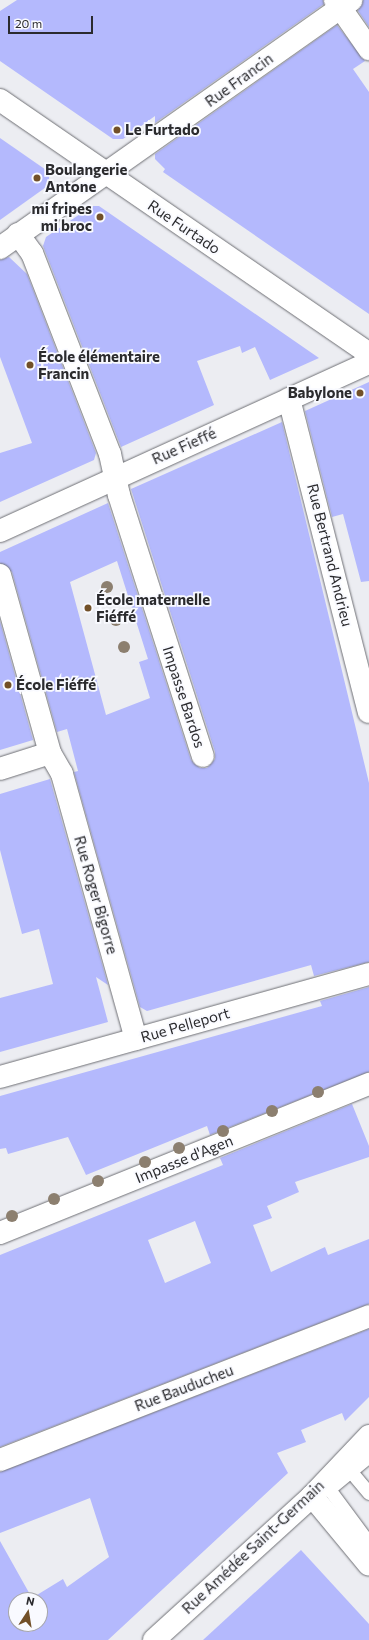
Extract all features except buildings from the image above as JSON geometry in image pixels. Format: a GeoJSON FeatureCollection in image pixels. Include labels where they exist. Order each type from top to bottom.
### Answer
{"type":"FeatureCollection","features":[{"type":"Feature","properties":{"kind":"street","name":"Rue Francin"},"geometry":{"type":"LineString","coordinates":[[0,248],[342,3],[369,49]]}},
{"type":"Feature","properties":{"kind":"street","name":"Rue Furtado"},"geometry":{"type":"LineString","coordinates":[[0,100],[369,354]]}},
{"type":"Feature","properties":{"kind":"street","name":"Impasse Bardos"},"geometry":{"type":"LineString","coordinates":[[18,234],[32,253],[110,454],[115,477],[202,756]]}},
{"type":"Feature","properties":{"kind":"street","name":"Rue Fieffé"},"geometry":{"type":"LineString","coordinates":[[0,531],[115,477],[369,363]]}},
{"type":"Feature","properties":{"kind":"street","name":"Rue Bertrand Andrieu"},"geometry":{"type":"LineString","coordinates":[[289,399],[369,712]]}},
{"type":"Feature","properties":{"kind":"street","name":"Rue Roger Bigorre"},"geometry":{"type":"LineString","coordinates":[[0,575],[50,753],[62,774],[136,1039]]}},
{"type":"Feature","properties":{"kind":"street"},"geometry":{"type":"LineString","coordinates":[[0,769],[50,753]]}},
{"type":"Feature","properties":{"kind":"street","name":"Rue Pelleport"},"geometry":{"type":"LineString","coordinates":[[0,1077],[369,974]]}},
{"type":"Feature","properties":{"kind":"street","name":"Impasse d'Agen"},"geometry":{"type":"LineString","coordinates":[[0,1233],[369,1084]]}},
{"type":"Feature","properties":{"kind":"street","name":"Rue Bauducheu"},"geometry":{"type":"LineString","coordinates":[[0,1460],[369,1316]]}},
{"type":"Feature","properties":{"kind":"street","name":"Rue Amédée Saint-Germain"},"geometry":{"type":"LineString","coordinates":[[154,1640],[321,1492],[346,1467],[369,1436]]}},
{"type":"Feature","properties":{"kind":"street"},"geometry":{"type":"LineString","coordinates":[[321,1492],[369,1565]]}},
{"type":"Feature","properties":{"kind":"lane","name":"Rue Amédée Saint-Germain"},"geometry":{"type":"LineString","coordinates":[[346,1467],[369,1456]]}},
{"type":"Feature","properties":{"kind":"lane"},"geometry":{"type":"LineString","coordinates":[[346,1467],[369,1493]]}},
{"type":"Feature","properties":{"kind":"lane"},"geometry":{"type":"LineString","coordinates":[[321,1492],[369,1543]]}},
{"type":"Feature","properties":{"kind":"place","name":"Le Furtado"},"geometry":{"type":"Point","coordinates":[117,130]}},
{"type":"Feature","properties":{"kind":"place","name":"Boulangerie Antone"},"geometry":{"type":"Point","coordinates":[37,178]}},
{"type":"Feature","properties":{"kind":"place","name":"mi fripes mi broc"},"geometry":{"type":"Point","coordinates":[100,217]}},
{"type":"Feature","properties":{"kind":"place","name":"École élémentaire Francin"},"geometry":{"type":"Point","coordinates":[30,365]}},
{"type":"Feature","properties":{"kind":"place","name":"Babylone"},"geometry":{"type":"Point","coordinates":[360,393]}},
{"type":"Feature","properties":{"kind":"place","name":"École maternelle Fiéffé"},"geometry":{"type":"Point","coordinates":[88,608]}},
{"type":"Feature","properties":{"kind":"place","name":"École Fiéffé"},"geometry":{"type":"Point","coordinates":[8,685]}}]}
